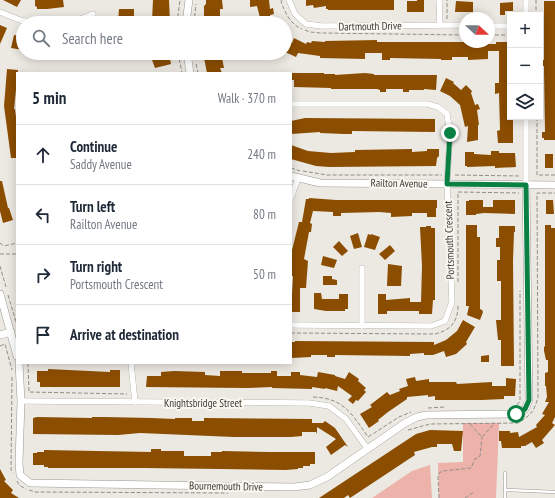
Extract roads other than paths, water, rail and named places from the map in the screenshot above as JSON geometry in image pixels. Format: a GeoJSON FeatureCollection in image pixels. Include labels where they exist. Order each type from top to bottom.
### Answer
{"type":"FeatureCollection","features":[{"type":"Feature","properties":{"kind":"street"},"geometry":{"type":"LineString","coordinates":[[187,16],[189,0]]}},
{"type":"Feature","properties":{"kind":"street","name":"Dartmouth Drive"},"geometry":{"type":"LineString","coordinates":[[289,0],[295,14],[306,24],[322,26],[459,25]]}},
{"type":"Feature","properties":{"kind":"street"},"geometry":{"type":"LineString","coordinates":[[439,0],[440,25]]}},
{"type":"Feature","properties":{"kind":"street"},"geometry":{"type":"LineString","coordinates":[[526,0],[526,12]]}},
{"type":"Feature","properties":{"kind":"street"},"geometry":{"type":"LineString","coordinates":[[0,12],[16,18]]}},
{"type":"Feature","properties":{"kind":"street"},"geometry":{"type":"LineString","coordinates":[[88,16],[93,14]]}},
{"type":"Feature","properties":{"kind":"street"},"geometry":{"type":"LineString","coordinates":[[495,26],[507,26]]}},
{"type":"Feature","properties":{"kind":"street"},"geometry":{"type":"LineString","coordinates":[[188,60],[190,72]]}},
{"type":"Feature","properties":{"kind":"street","name":"Portsmouth Crescent"},"geometry":{"type":"LineString","coordinates":[[292,104],[427,104],[438,107],[447,114],[450,133],[447,184],[452,302],[445,321],[431,326],[292,325]]}},
{"type":"Feature","properties":{"kind":"street"},"geometry":{"type":"LineString","coordinates":[[526,120],[526,185]]}},
{"type":"Feature","properties":{"kind":"street"},"geometry":{"type":"LineString","coordinates":[[292,191],[294,177]]}},
{"type":"Feature","properties":{"kind":"street","name":"Railton Avenue"},"geometry":{"type":"LineString","coordinates":[[294,177],[320,183],[555,185]]}},
{"type":"Feature","properties":{"kind":"street","name":"Bournemouth Drive"},"geometry":{"type":"LineString","coordinates":[[19,364],[21,401],[20,475],[30,483],[294,487],[310,485],[327,476],[405,423],[417,417],[426,415],[516,414],[525,409],[529,400],[526,185]]}},
{"type":"Feature","properties":{"kind":"street"},"geometry":{"type":"LineString","coordinates":[[362,268],[362,326]]}},
{"type":"Feature","properties":{"kind":"street"},"geometry":{"type":"LineString","coordinates":[[0,294],[16,353]]}},
{"type":"Feature","properties":{"kind":"street"},"geometry":{"type":"LineString","coordinates":[[0,335],[10,332]]}},
{"type":"Feature","properties":{"kind":"street"},"geometry":{"type":"LineString","coordinates":[[131,364],[135,402]]}},
{"type":"Feature","properties":{"kind":"street","name":"Knightsbridge Street"},"geometry":{"type":"LineString","coordinates":[[21,401],[309,403],[329,406],[346,419],[367,448]]}},
{"type":"Feature","properties":{"kind":"lane"},"geometry":{"type":"LineString","coordinates":[[505,473],[505,498]]}},
{"type":"Feature","properties":{"kind":"lane"},"geometry":{"type":"LineString","coordinates":[[505,490],[555,492]]}}]}
